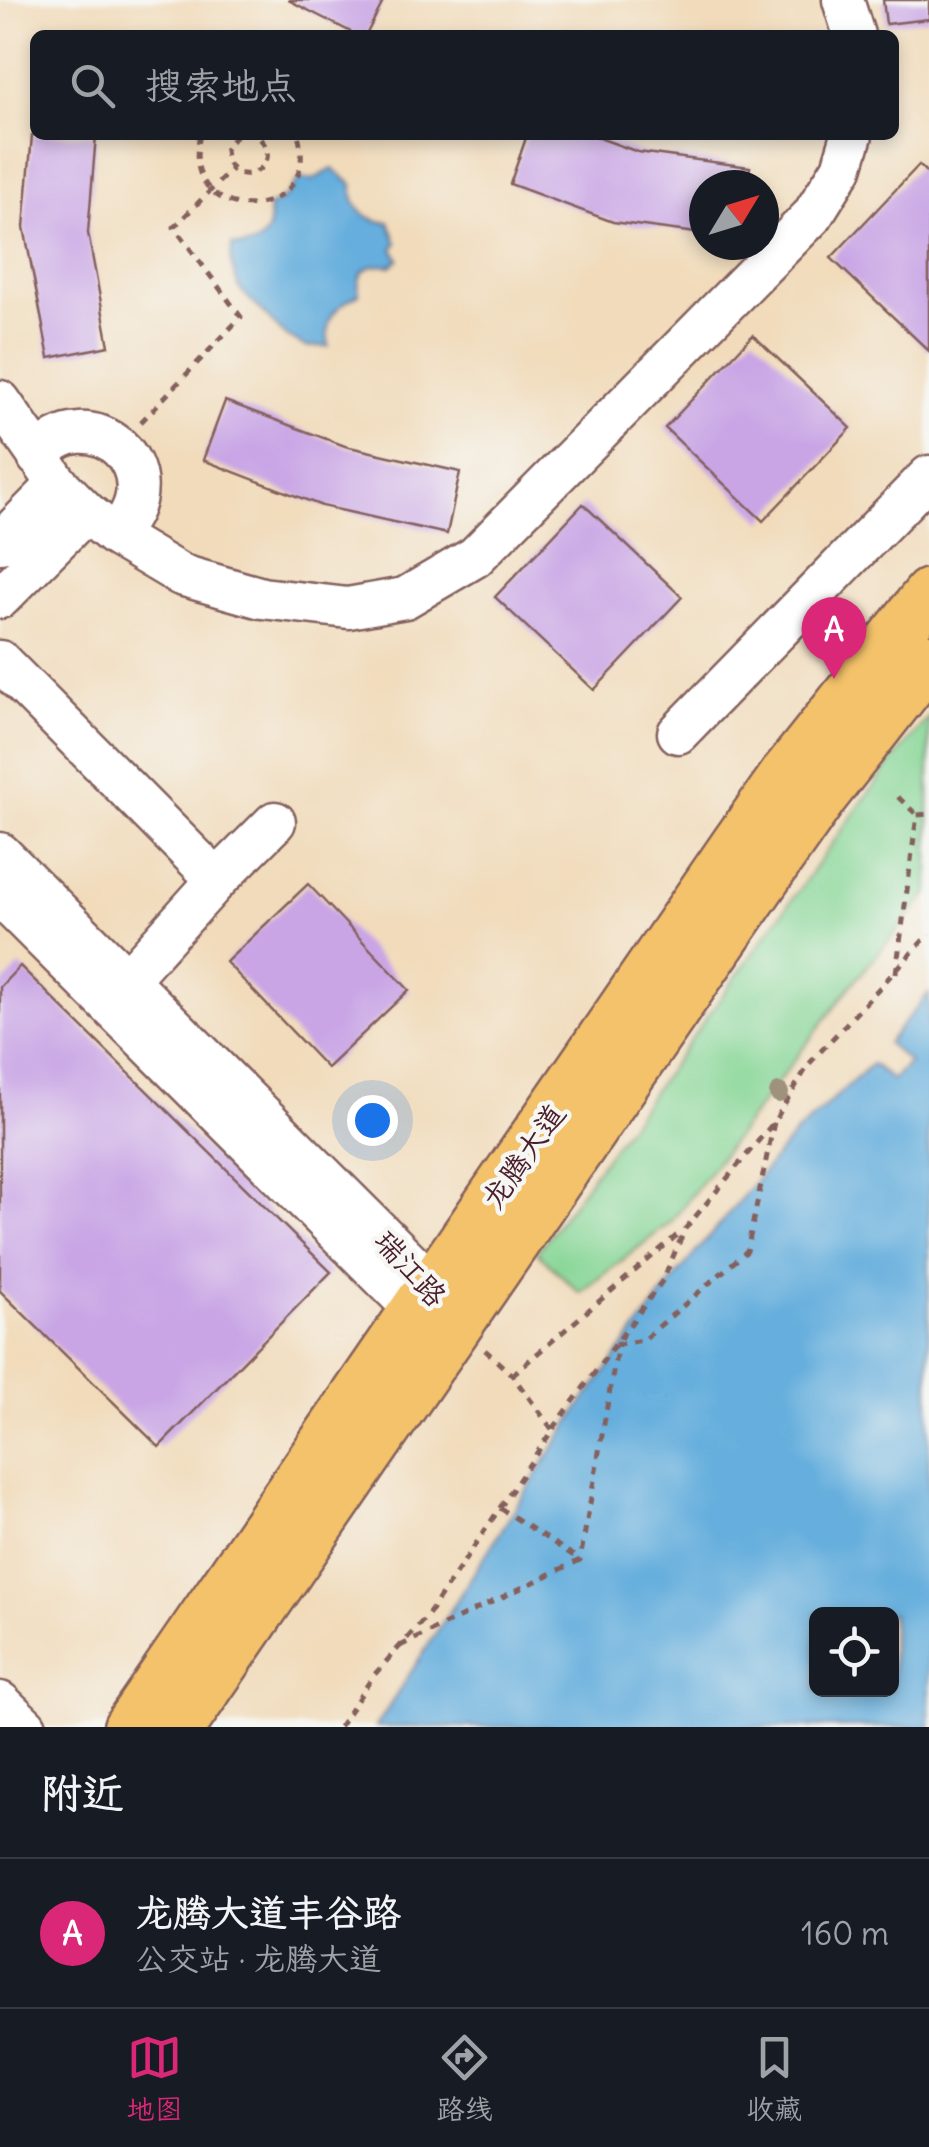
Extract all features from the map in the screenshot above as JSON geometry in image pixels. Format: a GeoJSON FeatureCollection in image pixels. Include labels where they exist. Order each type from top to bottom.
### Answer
{"type":"FeatureCollection","features":[{"type":"Feature","properties":{"kind":"main road","name":"龙腾大道"},"geometry":{"type":"LineString","coordinates":[[180,1727],[436,1307],[789,770],[929,594]]}},
{"type":"Feature","properties":{"kind":"main road","name":"龙腾大道"},"geometry":{"type":"LineString","coordinates":[[129,1727],[436,1307],[929,660]]}},
{"type":"Feature","properties":{"kind":"street"},"geometry":{"type":"LineString","coordinates":[[843,0],[852,30]]}},
{"type":"Feature","properties":{"kind":"street"},"geometry":{"type":"LineString","coordinates":[[0,402],[48,471],[100,523],[181,575],[262,598],[348,608],[404,598],[475,558],[812,216],[842,168],[850,140]]}},
{"type":"Feature","properties":{"kind":"street"},"geometry":{"type":"LineString","coordinates":[[0,543],[48,471],[60,438],[77,433],[95,434],[126,453],[138,486],[136,504],[128,520],[100,523],[0,598]]}},
{"type":"Feature","properties":{"kind":"street"},"geometry":{"type":"LineString","coordinates":[[678,733],[929,476]]}},
{"type":"Feature","properties":{"kind":"street"},"geometry":{"type":"LineString","coordinates":[[0,662],[217,880]]}},
{"type":"Feature","properties":{"kind":"street"},"geometry":{"type":"LineString","coordinates":[[127,980],[275,822]]}},
{"type":"Feature","properties":{"kind":"street","name":"瑞江路"},"geometry":{"type":"LineString","coordinates":[[0,854],[127,980],[436,1307]]}},
{"type":"Feature","properties":{"kind":"street","name":"瑞江路"},"geometry":{"type":"LineString","coordinates":[[0,896],[436,1307]]}},
{"type":"Feature","properties":{"kind":"street"},"geometry":{"type":"LineString","coordinates":[[0,1702],[26,1727]]}},
{"type":"Feature","properties":{"kind":"path"},"geometry":{"type":"LineString","coordinates":[[199,140],[198,170],[211,190],[233,204],[250,206],[281,196],[294,182],[300,166],[300,140]]}},
{"type":"Feature","properties":{"kind":"path"},"geometry":{"type":"LineString","coordinates":[[232,168],[226,150],[233,140]]}},
{"type":"Feature","properties":{"kind":"path"},"geometry":{"type":"LineString","coordinates":[[232,168],[250,174],[262,168],[268,155],[262,140]]}},
{"type":"Feature","properties":{"kind":"path"},"geometry":{"type":"LineString","coordinates":[[118,446],[241,317],[174,227],[232,168]]}},
{"type":"Feature","properties":{"kind":"path"},"geometry":{"type":"LineString","coordinates":[[898,797],[916,815],[929,814]]}},
{"type":"Feature","properties":{"kind":"path"},"geometry":{"type":"LineString","coordinates":[[896,973],[916,815]]}},
{"type":"Feature","properties":{"kind":"path"},"geometry":{"type":"LineString","coordinates":[[512,1376],[684,1229],[774,1122],[809,1064],[929,934]]}},
{"type":"Feature","properties":{"kind":"path"},"geometry":{"type":"LineString","coordinates":[[618,1344],[642,1340],[747,1251],[774,1122]]}},
{"type":"Feature","properties":{"kind":"path"},"geometry":{"type":"LineString","coordinates":[[339,1727],[374,1675],[428,1615],[552,1429],[663,1280],[684,1229]]}},
{"type":"Feature","properties":{"kind":"path"},"geometry":{"type":"LineString","coordinates":[[436,1307],[512,1376],[552,1429]]}},
{"type":"Feature","properties":{"kind":"path"},"geometry":{"type":"LineString","coordinates":[[580,1560],[618,1344]]}},
{"type":"Feature","properties":{"kind":"path"},"geometry":{"type":"LineString","coordinates":[[500,1508],[580,1560]]}},
{"type":"Feature","properties":{"kind":"path"},"geometry":{"type":"LineString","coordinates":[[400,1646],[580,1560]]}},
{"type":"Feature","properties":{"kind":"green space"},"geometry":{"type":"Polygon","coordinates":[[[929,717],[929,892],[850,987],[671,1222],[580,1293],[537,1252],[892,761],[929,717]]]}},
{"type":"Feature","properties":{"kind":"water"},"geometry":{"type":"Polygon","coordinates":[[[333,169],[352,184],[354,200],[362,212],[389,222],[397,243],[393,249],[399,259],[391,266],[371,267],[362,274],[359,294],[333,314],[328,328],[329,346],[306,347],[285,335],[239,288],[231,263],[232,245],[250,245],[263,238],[269,225],[268,207],[284,198],[300,178],[312,180],[333,169]]]}},
{"type":"Feature","properties":{"kind":"water"},"geometry":{"type":"Polygon","coordinates":[[[929,993],[929,1727],[376,1727],[581,1405],[677,1275],[794,1135],[872,1064],[892,1080],[909,1062],[887,1043],[929,993]]]}},
{"type":"Feature","properties":{"kind":"building"},"geometry":{"type":"Polygon","coordinates":[[[288,0],[384,0],[369,30],[347,30],[288,0]]]}},
{"type":"Feature","properties":{"kind":"building"},"geometry":{"type":"Polygon","coordinates":[[[883,0],[929,0],[929,19],[886,24],[883,0]]]}},
{"type":"Feature","properties":{"kind":"building"},"geometry":{"type":"Polygon","coordinates":[[[32,140],[96,140],[88,233],[109,346],[49,358],[24,227],[32,140]]]}},
{"type":"Feature","properties":{"kind":"building"},"geometry":{"type":"Polygon","coordinates":[[[525,140],[605,140],[638,152],[750,167],[689,170],[689,232],[613,222],[510,184],[525,140]]]}},
{"type":"Feature","properties":{"kind":"building"},"geometry":{"type":"Polygon","coordinates":[[[919,165],[929,175],[929,351],[831,258],[919,165]]]}},
{"type":"Feature","properties":{"kind":"building"},"geometry":{"type":"Polygon","coordinates":[[[753,335],[851,428],[763,521],[665,428],[753,335]]]}},
{"type":"Feature","properties":{"kind":"building"},"geometry":{"type":"Polygon","coordinates":[[[225,401],[345,446],[460,472],[447,534],[322,506],[203,460],[225,401]]]}},
{"type":"Feature","properties":{"kind":"building"},"geometry":{"type":"Polygon","coordinates":[[[583,504],[682,597],[594,690],[495,597],[583,504]]]}},
{"type":"Feature","properties":{"kind":"building"},"geometry":{"type":"Polygon","coordinates":[[[308,884],[409,990],[327,1068],[226,962],[308,884]]]}},
{"type":"Feature","properties":{"kind":"building"},"geometry":{"type":"Polygon","coordinates":[[[20,966],[331,1272],[159,1447],[0,1291],[0,987],[20,966]]]}},
{"type":"Feature","properties":{"kind":"place","name":"龙腾大道丰谷路"},"geometry":{"type":"Point","coordinates":[834,679]}}]}
